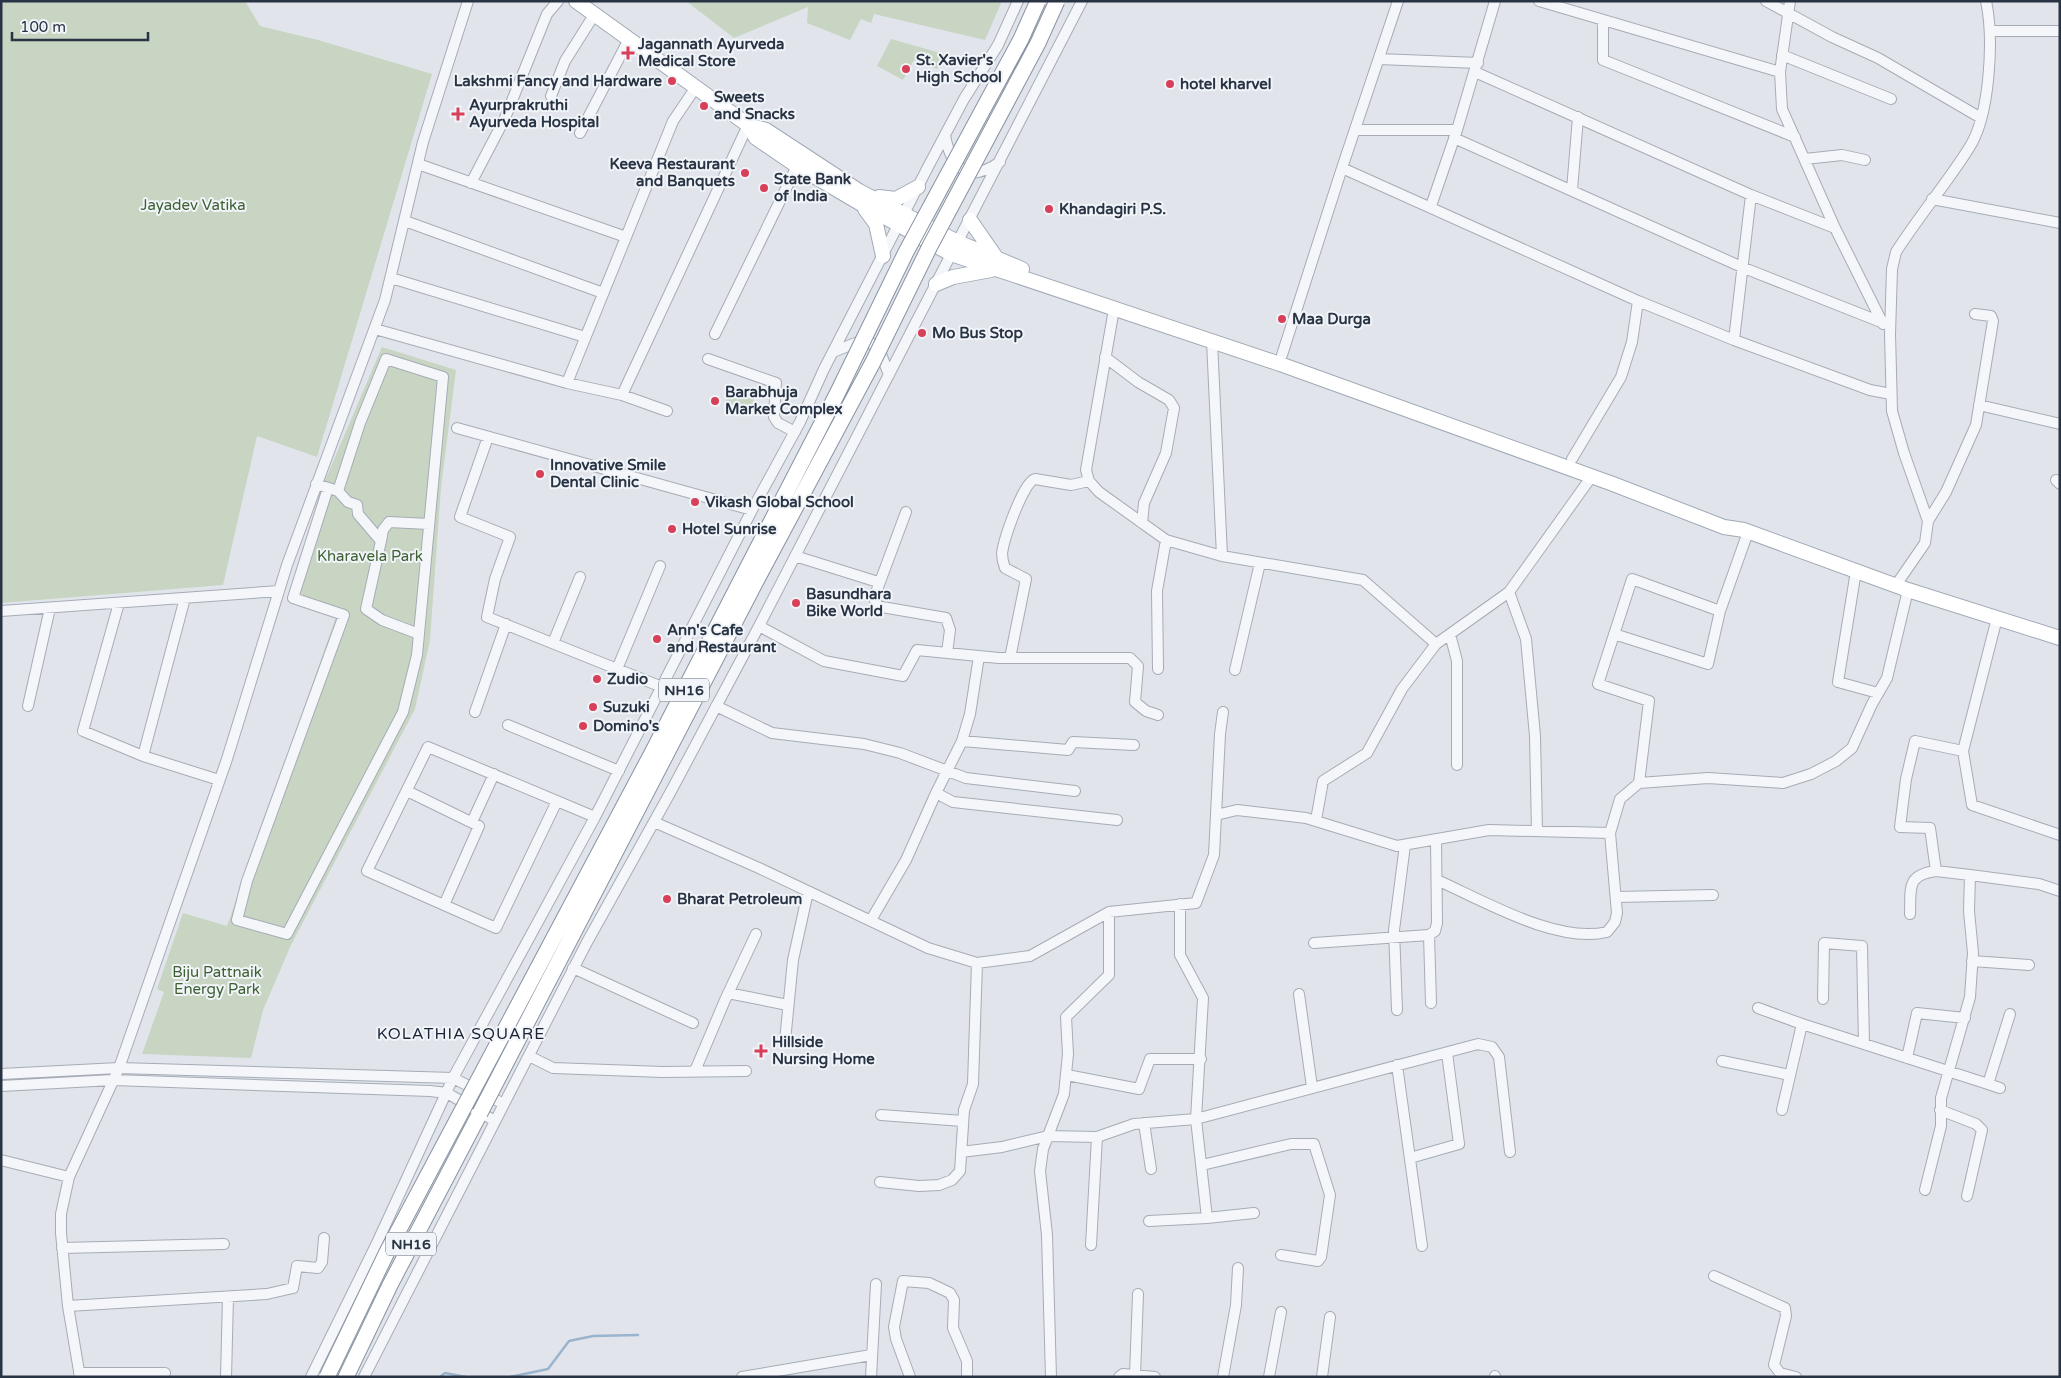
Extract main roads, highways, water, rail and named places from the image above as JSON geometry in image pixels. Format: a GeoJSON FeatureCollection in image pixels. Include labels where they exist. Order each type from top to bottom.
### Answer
{"type":"FeatureCollection","features":[{"type":"Feature","properties":{"kind":"highway","name":"NH16"},"geometry":{"type":"LineString","coordinates":[[327,1377],[384,1259],[652,753],[837,394],[906,252],[1021,39],[1038,1]]}},
{"type":"Feature","properties":{"kind":"highway","name":"NH16"},"geometry":{"type":"LineString","coordinates":[[346,1377],[390,1285],[755,583],[873,362],[930,246],[1033,51],[1057,1]]}},
{"type":"Feature","properties":{"kind":"main road"},"geometry":{"type":"LineString","coordinates":[[576,1],[748,125],[766,130],[867,201],[876,224],[883,256]]}},
{"type":"Feature","properties":{"kind":"main road"},"geometry":{"type":"LineString","coordinates":[[748,125],[756,138],[798,166],[954,248],[1090,296],[1282,355],[1522,446],[1592,476],[1724,527],[1746,531],[1902,588],[2060,638]]}},
{"type":"Feature","properties":{"kind":"main road"},"geometry":{"type":"LineString","coordinates":[[867,201],[896,199],[918,187]]}},
{"type":"Feature","properties":{"kind":"main road"},"geometry":{"type":"LineString","coordinates":[[970,220],[996,264]]}},
{"type":"Feature","properties":{"kind":"main road"},"geometry":{"type":"LineString","coordinates":[[936,284],[952,277],[996,264]]}},
{"type":"Feature","properties":{"kind":"main road"},"geometry":{"type":"LineString","coordinates":[[1090,296],[1114,309],[1522,446],[1572,459],[1728,518],[1746,531]]}},
{"type":"Feature","properties":{"kind":"waterway"},"geometry":{"type":"LineString","coordinates":[[510,1377],[548,1369],[569,1341],[593,1336],[638,1335]]}},
{"type":"Feature","properties":{"kind":"waterway"},"geometry":{"type":"LineString","coordinates":[[440,1377],[445,1373],[466,1377]]}},
{"type":"Feature","properties":{"kind":"place","name":"Jagannath Ayurveda Medical Store"},"geometry":{"type":"Point","coordinates":[628,53]}},
{"type":"Feature","properties":{"kind":"place","name":"St. Xavier's High School"},"geometry":{"type":"Point","coordinates":[906,69]}},
{"type":"Feature","properties":{"kind":"place","name":"Lakshmi Fancy and Hardware"},"geometry":{"type":"Point","coordinates":[672,81]}},
{"type":"Feature","properties":{"kind":"place","name":"hotel kharvel"},"geometry":{"type":"Point","coordinates":[1170,84]}},
{"type":"Feature","properties":{"kind":"place","name":"Sweets and Snacks"},"geometry":{"type":"Point","coordinates":[704,106]}},
{"type":"Feature","properties":{"kind":"place","name":"Ayurprakruthi Ayurveda Hospital"},"geometry":{"type":"Point","coordinates":[458,114]}},
{"type":"Feature","properties":{"kind":"place","name":"Keeva Restaurant and Banquets"},"geometry":{"type":"Point","coordinates":[745,173]}},
{"type":"Feature","properties":{"kind":"place","name":"State Bank of India"},"geometry":{"type":"Point","coordinates":[764,188]}},
{"type":"Feature","properties":{"kind":"place","name":"Khandagiri P.S."},"geometry":{"type":"Point","coordinates":[1049,209]}},
{"type":"Feature","properties":{"kind":"place","name":"Maa Durga"},"geometry":{"type":"Point","coordinates":[1282,319]}},
{"type":"Feature","properties":{"kind":"place","name":"Mo Bus Stop"},"geometry":{"type":"Point","coordinates":[922,333]}},
{"type":"Feature","properties":{"kind":"place","name":"Barabhuja Market Complex"},"geometry":{"type":"Point","coordinates":[715,401]}},
{"type":"Feature","properties":{"kind":"place","name":"Innovative Smile Dental Clinic"},"geometry":{"type":"Point","coordinates":[540,474]}},
{"type":"Feature","properties":{"kind":"place","name":"Vikash Global School"},"geometry":{"type":"Point","coordinates":[695,502]}},
{"type":"Feature","properties":{"kind":"place","name":"Hotel Sunrise"},"geometry":{"type":"Point","coordinates":[672,529]}},
{"type":"Feature","properties":{"kind":"place","name":"Basundhara Bike World"},"geometry":{"type":"Point","coordinates":[796,603]}},
{"type":"Feature","properties":{"kind":"place","name":"Ann's Cafe and Restaurant"},"geometry":{"type":"Point","coordinates":[657,639]}},
{"type":"Feature","properties":{"kind":"place","name":"Zudio"},"geometry":{"type":"Point","coordinates":[597,679]}},
{"type":"Feature","properties":{"kind":"place","name":"Suzuki"},"geometry":{"type":"Point","coordinates":[593,707]}},
{"type":"Feature","properties":{"kind":"place","name":"Domino's"},"geometry":{"type":"Point","coordinates":[583,726]}},
{"type":"Feature","properties":{"kind":"place","name":"Bharat Petroleum"},"geometry":{"type":"Point","coordinates":[667,899]}},
{"type":"Feature","properties":{"kind":"place","name":"Hillside Nursing Home"},"geometry":{"type":"Point","coordinates":[761,1051]}},
{"type":"Feature","properties":{"kind":"district","name":"KOLATHIA SQUARE"},"geometry":{"type":"Point","coordinates":[461,1034]}},
{"type":"Feature","properties":{"kind":"park label","name":"Jayadev Vatika"},"geometry":{"type":"Point","coordinates":[193,205]}},
{"type":"Feature","properties":{"kind":"park label","name":"Kharavela Park"},"geometry":{"type":"Point","coordinates":[370,556]}},
{"type":"Feature","properties":{"kind":"park label","name":"Biju Pattnaik Energy Park"},"geometry":{"type":"Point","coordinates":[217,980]}}]}
